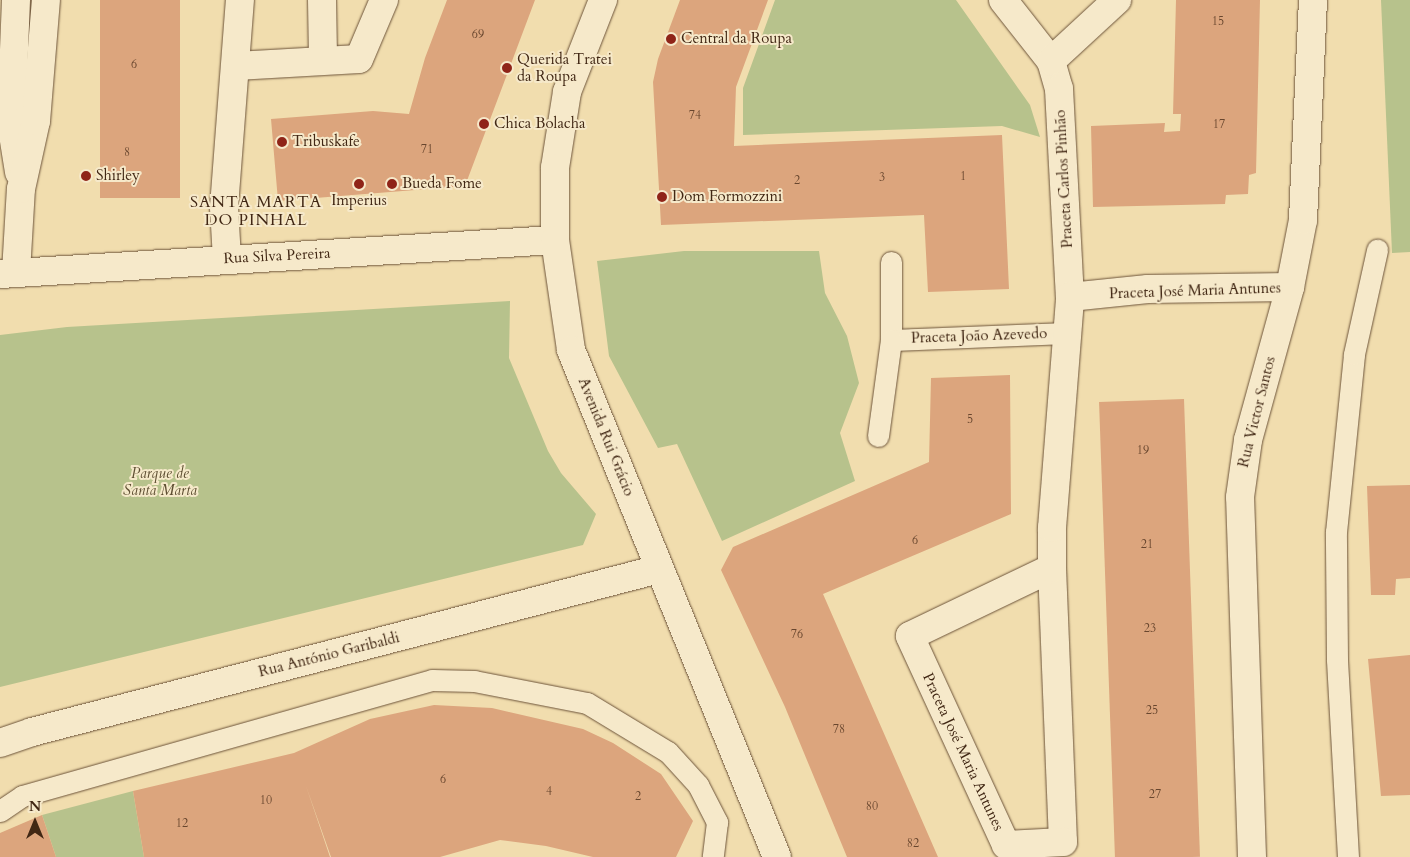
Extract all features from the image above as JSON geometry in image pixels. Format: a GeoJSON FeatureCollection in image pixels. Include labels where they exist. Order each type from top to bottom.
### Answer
{"type":"FeatureCollection","features":[{"type":"Feature","properties":{"kind":"street"},"geometry":{"type":"LineString","coordinates":[[16,0],[11,122],[21,189]]}},
{"type":"Feature","properties":{"kind":"street"},"geometry":{"type":"LineString","coordinates":[[8,274],[21,189],[36,121],[46,0]]}},
{"type":"Feature","properties":{"kind":"street"},"geometry":{"type":"LineString","coordinates":[[227,260],[224,207],[240,0]]}},
{"type":"Feature","properties":{"kind":"street"},"geometry":{"type":"LineString","coordinates":[[322,0],[323,60]]}},
{"type":"Feature","properties":{"kind":"street"},"geometry":{"type":"LineString","coordinates":[[236,66],[359,59],[384,0]]}},
{"type":"Feature","properties":{"kind":"street","name":"Avenida Rui Grácio"},"geometry":{"type":"LineString","coordinates":[[603,0],[567,92],[555,168],[555,240],[571,350],[777,857]]}},
{"type":"Feature","properties":{"kind":"street","name":"Praceta Carlos Pinhão"},"geometry":{"type":"LineString","coordinates":[[1003,0],[1051,61],[1059,89],[1070,297]]}},
{"type":"Feature","properties":{"kind":"street"},"geometry":{"type":"LineString","coordinates":[[1051,61],[1117,0]]}},
{"type":"Feature","properties":{"kind":"street","name":"Rua Victor Santos"},"geometry":{"type":"LineString","coordinates":[[1252,857],[1240,498],[1248,440],[1290,287],[1307,184],[1313,0]]}},
{"type":"Feature","properties":{"kind":"street","name":"Rua Silva Pereira"},"geometry":{"type":"LineString","coordinates":[[8,274],[555,240]]}},
{"type":"Feature","properties":{"kind":"street","name":"Praceta José Maria Antunes"},"geometry":{"type":"LineString","coordinates":[[1052,568],[910,636],[1006,845],[1063,842],[1052,528],[1070,297],[1148,289],[1290,287]]}},
{"type":"Feature","properties":{"kind":"street","name":"Rua António Garibaldi"},"geometry":{"type":"LineString","coordinates":[[0,743],[32,732],[659,569]]}},
{"type":"Feature","properties":{"kind":"lane"},"geometry":{"type":"LineString","coordinates":[[1348,857],[1338,659],[1336,532],[1354,354],[1377,250]]}},
{"type":"Feature","properties":{"kind":"lane","name":"Praceta João Azevedo"},"geometry":{"type":"LineString","coordinates":[[878,436],[891,340],[891,262]]}},
{"type":"Feature","properties":{"kind":"lane","name":"Praceta João Azevedo"},"geometry":{"type":"LineString","coordinates":[[891,340],[1068,333]]}},
{"type":"Feature","properties":{"kind":"lane"},"geometry":{"type":"LineString","coordinates":[[0,812],[22,796],[432,680],[474,681],[587,703],[668,752],[698,785],[717,822],[713,857]]}},
{"type":"Feature","properties":{"kind":"green space"},"geometry":{"type":"Polygon","coordinates":[[[775,0],[956,0],[1030,105],[1040,137],[1002,126],[743,135],[743,88],[775,0]]]}},
{"type":"Feature","properties":{"kind":"green space"},"geometry":{"type":"Polygon","coordinates":[[[1381,0],[1410,0],[1410,252],[1392,253],[1381,0]]]}},
{"type":"Feature","properties":{"kind":"green space"},"geometry":{"type":"Polygon","coordinates":[[[684,251],[819,251],[825,293],[847,336],[859,383],[840,433],[855,481],[722,541],[677,444],[658,448],[609,356],[597,261],[684,251]]]}},
{"type":"Feature","properties":{"kind":"green space","name":"Parque de Santa Marta"},"geometry":{"type":"Polygon","coordinates":[[[510,301],[509,358],[548,451],[561,473],[596,514],[583,545],[0,687],[0,335],[67,327],[510,301]]]}},
{"type":"Feature","properties":{"kind":"green space"},"geometry":{"type":"Polygon","coordinates":[[[133,791],[144,857],[56,857],[42,815],[133,791]]]}},
{"type":"Feature","properties":{"kind":"building"},"geometry":{"type":"Polygon","coordinates":[[[100,0],[180,0],[180,198],[100,198],[100,0]]]}},
{"type":"Feature","properties":{"kind":"building"},"geometry":{"type":"Polygon","coordinates":[[[447,0],[535,0],[465,186],[278,201],[271,119],[373,111],[409,114],[425,58],[447,0]]]}},
{"type":"Feature","properties":{"kind":"building"},"geometry":{"type":"Polygon","coordinates":[[[680,0],[768,0],[736,87],[734,146],[1002,135],[1009,289],[928,292],[924,215],[661,225],[653,82],[658,59],[680,0]]]}},
{"type":"Feature","properties":{"kind":"building"},"geometry":{"type":"Polygon","coordinates":[[[1176,0],[1260,0],[1256,173],[1249,175],[1248,194],[1226,195],[1225,204],[1093,207],[1091,126],[1165,123],[1164,132],[1180,131],[1181,114],[1173,114],[1176,0]]]}},
{"type":"Feature","properties":{"kind":"building"},"geometry":{"type":"Polygon","coordinates":[[[1010,375],[1011,514],[823,594],[938,857],[847,857],[785,707],[721,570],[733,547],[929,462],[931,378],[1010,375]]]}},
{"type":"Feature","properties":{"kind":"building"},"geometry":{"type":"Polygon","coordinates":[[[1184,399],[1200,857],[1115,857],[1099,402],[1184,399]]]}},
{"type":"Feature","properties":{"kind":"building"},"geometry":{"type":"Polygon","coordinates":[[[1410,485],[1410,578],[1396,579],[1395,595],[1371,595],[1367,486],[1410,485]]]}},
{"type":"Feature","properties":{"kind":"building"},"geometry":{"type":"Polygon","coordinates":[[[1410,655],[1410,795],[1381,796],[1368,659],[1410,655]]]}},
{"type":"Feature","properties":{"kind":"building"},"geometry":{"type":"Polygon","coordinates":[[[434,705],[492,708],[583,729],[613,743],[661,774],[693,821],[676,857],[593,857],[546,846],[500,840],[440,857],[331,857],[306,786],[330,857],[144,857],[133,791],[294,753],[370,719],[434,705]]]}},
{"type":"Feature","properties":{"kind":"building"},"geometry":{"type":"Polygon","coordinates":[[[42,815],[56,857],[0,857],[0,833],[42,815]]]}},
{"type":"Feature","properties":{"kind":"place","name":"Central da Roupa"},"geometry":{"type":"Point","coordinates":[671,39]}},
{"type":"Feature","properties":{"kind":"place","name":"Querida Tratei da Roupa"},"geometry":{"type":"Point","coordinates":[507,68]}},
{"type":"Feature","properties":{"kind":"place","name":"Chica Bolacha"},"geometry":{"type":"Point","coordinates":[484,124]}},
{"type":"Feature","properties":{"kind":"place","name":"Tribuskafe"},"geometry":{"type":"Point","coordinates":[282,142]}},
{"type":"Feature","properties":{"kind":"place","name":"Shirley"},"geometry":{"type":"Point","coordinates":[86,176]}},
{"type":"Feature","properties":{"kind":"place","name":"Imperius"},"geometry":{"type":"Point","coordinates":[359,184]}},
{"type":"Feature","properties":{"kind":"place","name":"Bueda Fome"},"geometry":{"type":"Point","coordinates":[392,184]}},
{"type":"Feature","properties":{"kind":"place","name":"Dom Formozzini"},"geometry":{"type":"Point","coordinates":[662,197]}},
{"type":"Feature","properties":{"kind":"district","name":"SANTA MARTA DO PINHAL"},"geometry":{"type":"Point","coordinates":[256,211]}}]}
